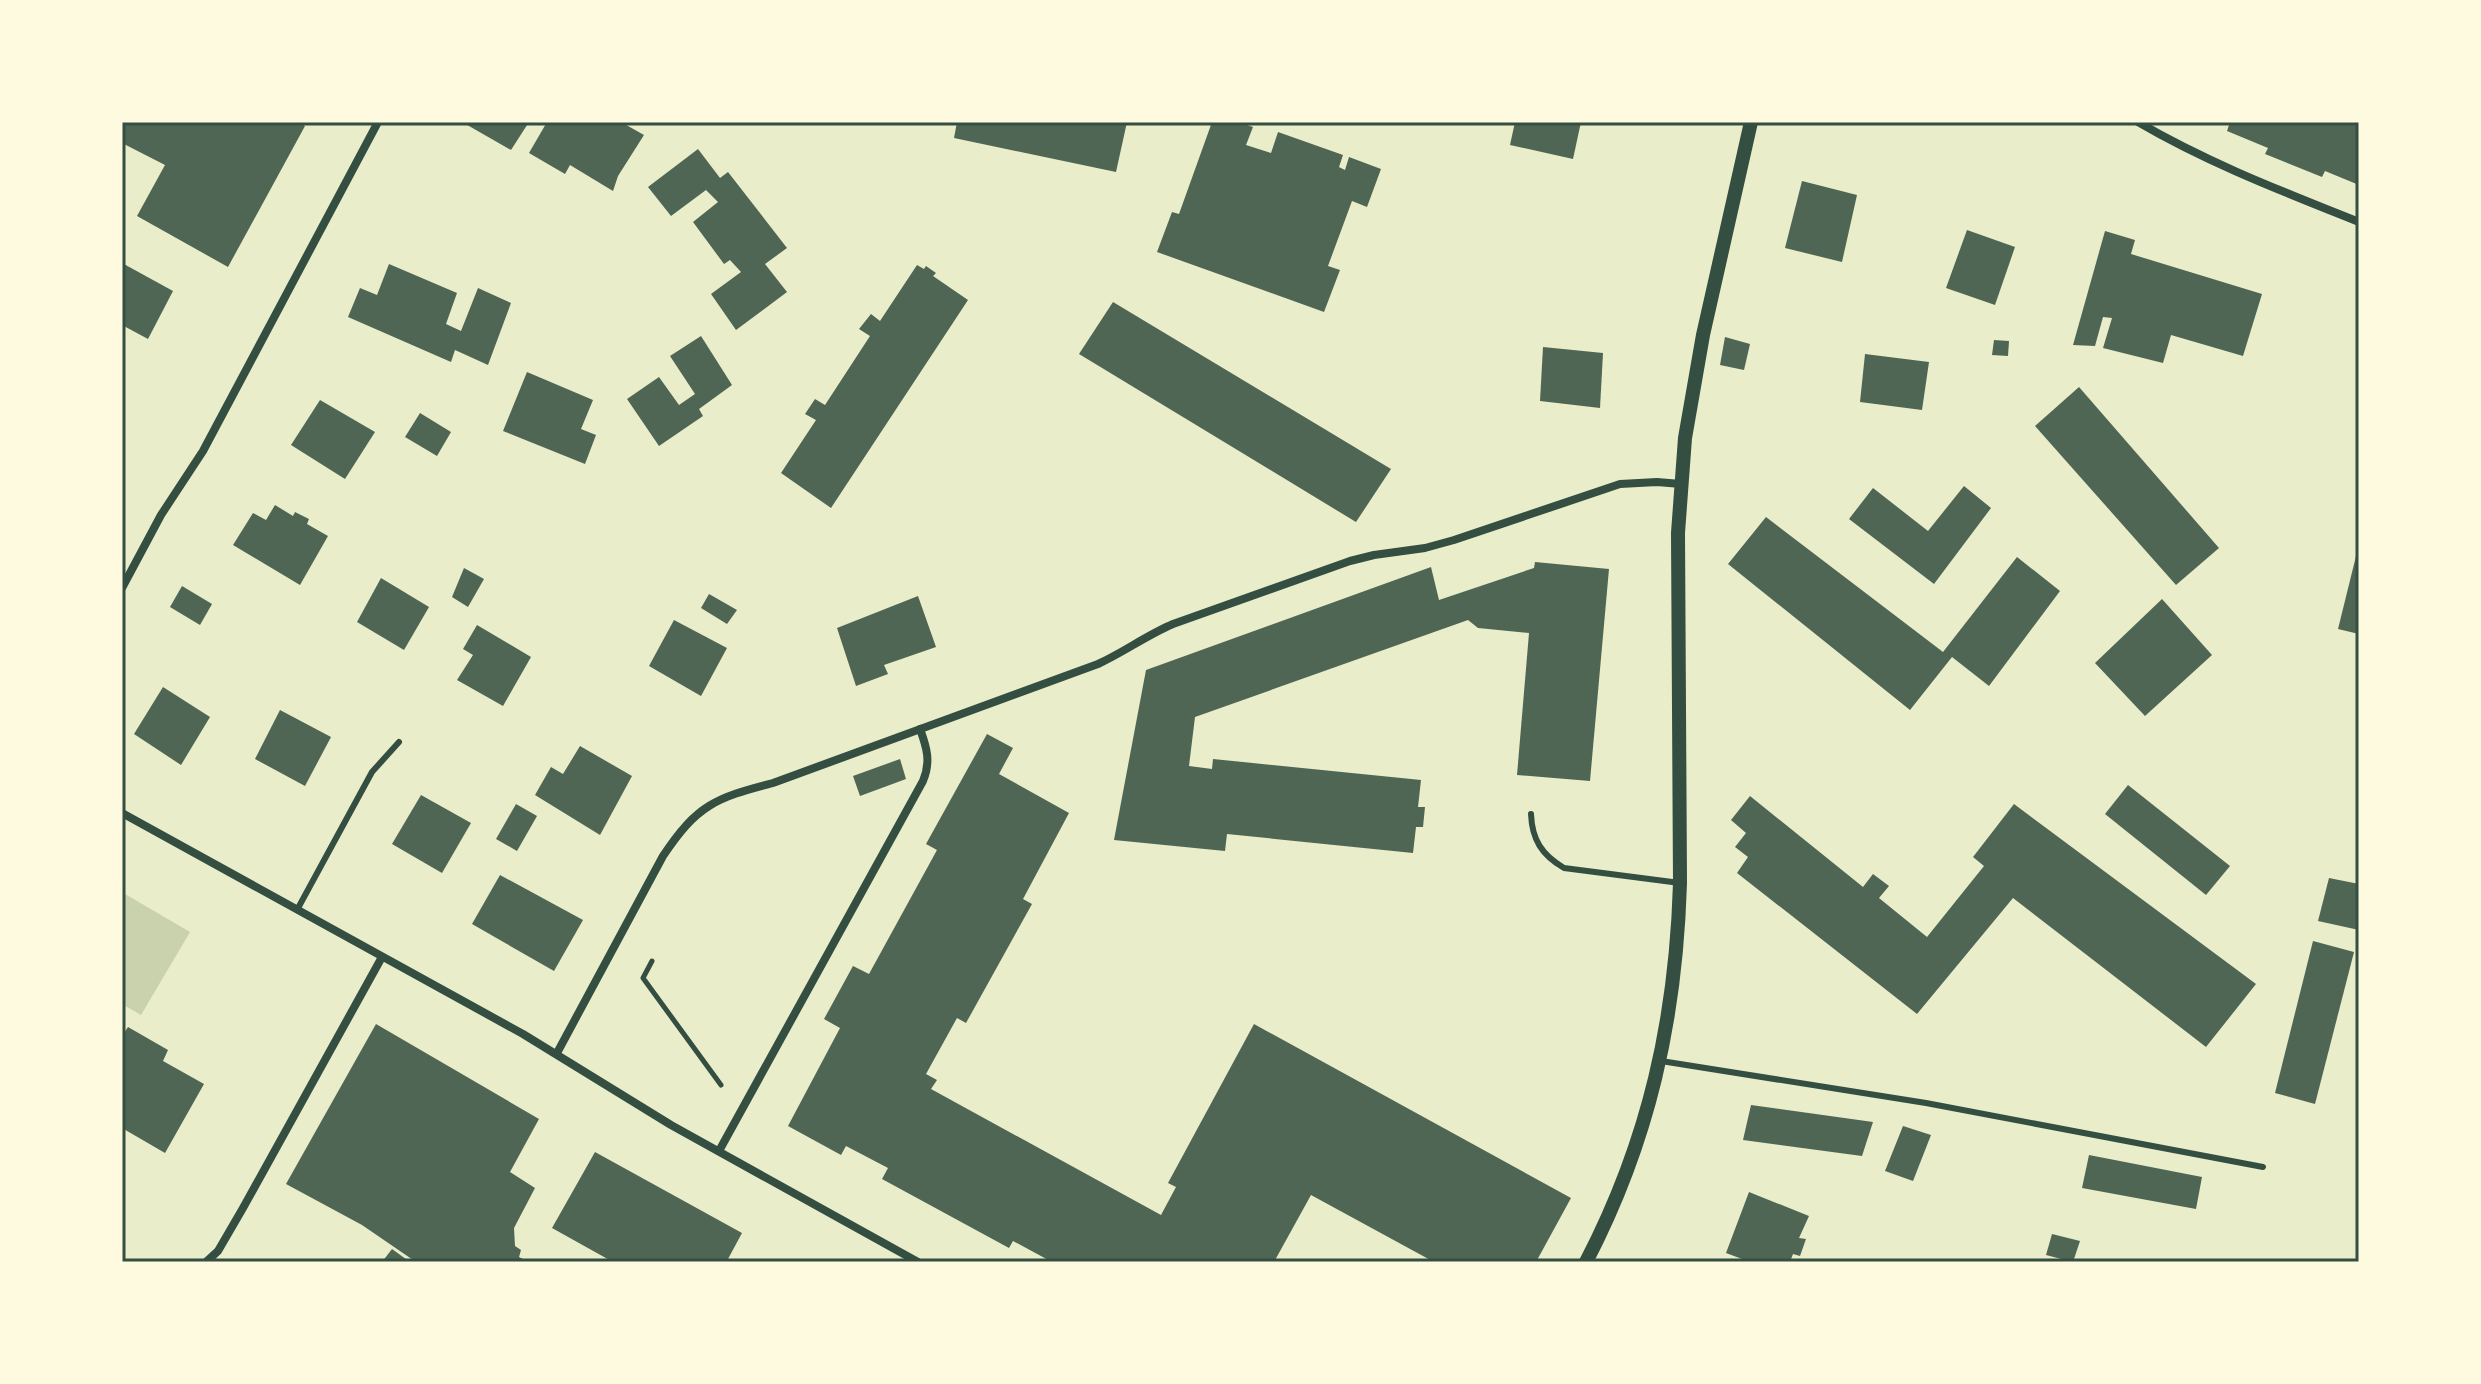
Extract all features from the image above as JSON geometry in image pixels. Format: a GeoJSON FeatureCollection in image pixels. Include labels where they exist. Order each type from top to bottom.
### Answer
{"type":"FeatureCollection","features":[{"type":"Feature","properties":{"kind":"street"},"geometry":{"type":"LineString","coordinates":[[122,588],[161,515],[203,451],[378,122]]}},
{"type":"Feature","properties":{"kind":"street"},"geometry":{"type":"LineString","coordinates":[[1586,1262],[1623,1183],[1644,1124],[1661,1061],[1675,969],[1680,883],[1678,575],[1685,438],[1703,335],[1751,122]]}},
{"type":"Feature","properties":{"kind":"street"},"geometry":{"type":"LineString","coordinates":[[2138,122],[2225,167],[2359,222]]}},
{"type":"Feature","properties":{"kind":"street"},"geometry":{"type":"LineString","coordinates":[[557,1053],[646,887],[677,836],[710,804],[730,794],[773,783],[1098,664],[1151,633],[1173,624],[1350,561],[1454,540],[1620,484],[1681,484]]}},
{"type":"Feature","properties":{"kind":"street"},"geometry":{"type":"LineString","coordinates":[[719,1151],[923,781],[928,770],[928,758],[920,729]]}},
{"type":"Feature","properties":{"kind":"street"},"geometry":{"type":"LineString","coordinates":[[122,813],[557,1053],[658,1117],[918,1262]]}},
{"type":"Feature","properties":{"kind":"street"},"geometry":{"type":"LineString","coordinates":[[206,1262],[218,1251],[243,1208],[382,957]]}},
{"type":"Feature","properties":{"kind":"lane"},"geometry":{"type":"LineString","coordinates":[[297,910],[372,772],[399,742]]}},
{"type":"Feature","properties":{"kind":"lane"},"geometry":{"type":"LineString","coordinates":[[1531,814],[1535,840],[1542,851],[1564,868],[1680,883]]}},
{"type":"Feature","properties":{"kind":"lane"},"geometry":{"type":"LineString","coordinates":[[1661,1061],[1926,1103],[2263,1167]]}},
{"type":"Feature","properties":{"kind":"path"},"geometry":{"type":"LineString","coordinates":[[652,961],[643,978],[721,1085]]}},
{"type":"Feature","properties":{"kind":"green space"},"geometry":{"type":"Polygon","coordinates":[[[125,894],[190,932],[141,1015],[122,1004],[122,898],[125,894]]]}},
{"type":"Feature","properties":{"kind":"building"},"geometry":{"type":"Polygon","coordinates":[[[122,122],[298,122],[305,126],[228,267],[137,216],[165,165],[122,143],[122,122]]]}},
{"type":"Feature","properties":{"kind":"building"},"geometry":{"type":"Polygon","coordinates":[[[462,122],[529,122],[511,150],[462,122]]]}},
{"type":"Feature","properties":{"kind":"building"},"geometry":{"type":"Polygon","coordinates":[[[547,122],[606,122],[611,125],[621,122],[644,135],[618,176],[613,191],[570,165],[565,174],[529,153],[547,122]]]}},
{"type":"Feature","properties":{"kind":"building"},"geometry":{"type":"Polygon","coordinates":[[[957,122],[1127,122],[1116,172],[954,138],[957,122]]]}},
{"type":"Feature","properties":{"kind":"building"},"geometry":{"type":"Polygon","coordinates":[[[1212,122],[1239,122],[1253,127],[1246,145],[1271,153],[1278,132],[1343,155],[1339,167],[1345,170],[1349,157],[1381,169],[1367,207],[1352,201],[1328,266],[1340,270],[1324,312],[1157,252],[1172,212],[1179,214],[1212,122]]]}},
{"type":"Feature","properties":{"kind":"building"},"geometry":{"type":"Polygon","coordinates":[[[1515,122],[1581,122],[1573,159],[1510,145],[1515,122]]]}},
{"type":"Feature","properties":{"kind":"building"},"geometry":{"type":"Polygon","coordinates":[[[2230,122],[2359,122],[2359,185],[2325,171],[2322,177],[2265,154],[2268,148],[2227,131],[2230,122]]]}},
{"type":"Feature","properties":{"kind":"building"},"geometry":{"type":"Polygon","coordinates":[[[698,149],[720,178],[728,172],[787,248],[765,264],[787,292],[736,330],[711,294],[741,272],[730,260],[724,264],[693,222],[718,202],[706,190],[671,216],[648,187],[698,149]]]}},
{"type":"Feature","properties":{"kind":"building"},"geometry":{"type":"Polygon","coordinates":[[[1802,181],[1857,195],[1842,262],[1785,248],[1802,181]]]}},
{"type":"Feature","properties":{"kind":"building"},"geometry":{"type":"Polygon","coordinates":[[[1967,230],[2015,247],[1995,305],[1946,288],[1967,230]]]}},
{"type":"Feature","properties":{"kind":"building"},"geometry":{"type":"Polygon","coordinates":[[[2105,231],[2135,240],[2131,254],[2262,294],[2243,356],[2171,335],[2163,363],[2103,348],[2112,318],[2103,317],[2095,346],[2073,345],[2105,231]]]}},
{"type":"Feature","properties":{"kind":"building"},"geometry":{"type":"Polygon","coordinates":[[[122,263],[173,291],[148,339],[122,325],[122,263]]]}},
{"type":"Feature","properties":{"kind":"building"},"geometry":{"type":"Polygon","coordinates":[[[389,264],[457,293],[446,324],[461,331],[478,288],[511,303],[488,365],[455,350],[451,362],[348,317],[360,288],[377,295],[389,264]]]}},
{"type":"Feature","properties":{"kind":"building"},"geometry":{"type":"Polygon","coordinates":[[[917,265],[924,269],[926,266],[936,273],[933,276],[968,300],[831,508],[781,473],[816,420],[805,414],[815,399],[825,405],[870,336],[859,329],[871,314],[880,321],[917,265]]]}},
{"type":"Feature","properties":{"kind":"building"},"geometry":{"type":"Polygon","coordinates":[[[1113,302],[1391,469],[1356,522],[1079,354],[1113,302]]]}},
{"type":"Feature","properties":{"kind":"building"},"geometry":{"type":"Polygon","coordinates":[[[701,336],[732,385],[699,409],[703,416],[659,446],[627,399],[659,377],[679,405],[695,394],[670,356],[701,336]]]}},
{"type":"Feature","properties":{"kind":"building"},"geometry":{"type":"Polygon","coordinates":[[[1725,337],[1750,344],[1744,370],[1720,365],[1725,337]]]}},
{"type":"Feature","properties":{"kind":"building"},"geometry":{"type":"Polygon","coordinates":[[[1994,340],[2009,341],[2008,356],[1992,355],[1994,340]]]}},
{"type":"Feature","properties":{"kind":"building"},"geometry":{"type":"Polygon","coordinates":[[[1543,347],[1603,353],[1600,408],[1540,401],[1543,347]]]}},
{"type":"Feature","properties":{"kind":"building"},"geometry":{"type":"Polygon","coordinates":[[[1865,354],[1929,362],[1922,410],[1860,402],[1865,354]]]}},
{"type":"Feature","properties":{"kind":"building"},"geometry":{"type":"Polygon","coordinates":[[[527,372],[593,400],[581,429],[596,435],[585,464],[503,431],[527,372]]]}},
{"type":"Feature","properties":{"kind":"building"},"geometry":{"type":"Polygon","coordinates":[[[2079,387],[2219,548],[2176,585],[2035,426],[2079,387]]]}},
{"type":"Feature","properties":{"kind":"building"},"geometry":{"type":"Polygon","coordinates":[[[320,400],[375,432],[345,479],[291,445],[320,400]]]}},
{"type":"Feature","properties":{"kind":"building"},"geometry":{"type":"Polygon","coordinates":[[[420,413],[451,432],[437,456],[405,437],[420,413]]]}},
{"type":"Feature","properties":{"kind":"building"},"geometry":{"type":"Polygon","coordinates":[[[1964,486],[1991,508],[1934,584],[1849,519],[1873,488],[1928,531],[1964,486]]]}},
{"type":"Feature","properties":{"kind":"building"},"geometry":{"type":"Polygon","coordinates":[[[275,505],[293,516],[295,512],[309,519],[307,524],[328,536],[300,585],[233,545],[253,513],[266,520],[275,505]]]}},
{"type":"Feature","properties":{"kind":"building"},"geometry":{"type":"Polygon","coordinates":[[[1766,517],[1943,652],[2017,557],[2060,591],[1989,686],[1952,657],[1910,710],[1728,564],[1766,517]]]}},
{"type":"Feature","properties":{"kind":"building"},"geometry":{"type":"Polygon","coordinates":[[[2359,548],[2359,634],[2338,629],[2359,548]]]}},
{"type":"Feature","properties":{"kind":"building"},"geometry":{"type":"Polygon","coordinates":[[[1535,562],[1609,569],[1590,781],[1517,775],[1529,633],[1478,628],[1468,620],[1195,717],[1189,766],[1212,769],[1213,759],[1421,780],[1418,807],[1425,807],[1423,827],[1416,827],[1413,853],[1227,834],[1225,851],[1114,840],[1146,670],[1431,567],[1439,600],[1534,568],[1535,562]]]}},
{"type":"Feature","properties":{"kind":"building"},"geometry":{"type":"Polygon","coordinates":[[[464,568],[484,579],[468,607],[452,597],[464,568]]]}},
{"type":"Feature","properties":{"kind":"building"},"geometry":{"type":"Polygon","coordinates":[[[381,578],[429,607],[404,650],[357,622],[381,578]]]}},
{"type":"Feature","properties":{"kind":"building"},"geometry":{"type":"Polygon","coordinates":[[[182,586],[212,604],[200,625],[170,607],[182,586]]]}},
{"type":"Feature","properties":{"kind":"building"},"geometry":{"type":"Polygon","coordinates":[[[709,594],[737,610],[727,624],[701,608],[709,594]]]}},
{"type":"Feature","properties":{"kind":"building"},"geometry":{"type":"Polygon","coordinates":[[[918,596],[936,647],[884,665],[888,674],[856,686],[837,628],[918,596]]]}},
{"type":"Feature","properties":{"kind":"building"},"geometry":{"type":"Polygon","coordinates":[[[2162,599],[2212,655],[2145,716],[2095,663],[2162,599]]]}},
{"type":"Feature","properties":{"kind":"building"},"geometry":{"type":"Polygon","coordinates":[[[674,620],[727,648],[701,696],[649,666],[674,620]]]}},
{"type":"Feature","properties":{"kind":"building"},"geometry":{"type":"Polygon","coordinates":[[[477,625],[531,657],[503,706],[457,680],[473,655],[463,649],[477,625]]]}},
{"type":"Feature","properties":{"kind":"building"},"geometry":{"type":"Polygon","coordinates":[[[163,687],[210,717],[181,765],[134,734],[163,687]]]}},
{"type":"Feature","properties":{"kind":"building"},"geometry":{"type":"Polygon","coordinates":[[[280,710],[331,737],[305,786],[255,759],[280,710]]]}},
{"type":"Feature","properties":{"kind":"building"},"geometry":{"type":"Polygon","coordinates":[[[987,734],[1013,748],[999,774],[1069,813],[1023,899],[1032,904],[966,1023],[957,1018],[926,1074],[937,1080],[931,1089],[1161,1215],[1176,1187],[1168,1183],[1254,1024],[1571,1198],[1536,1262],[1434,1262],[1311,1195],[1274,1262],[1052,1262],[1013,1241],[1009,1248],[882,1179],[888,1168],[846,1146],[841,1155],[788,1126],[840,1028],[824,1019],[853,966],[869,974],[937,850],[926,844],[987,734]]]}},
{"type":"Feature","properties":{"kind":"building"},"geometry":{"type":"Polygon","coordinates":[[[580,746],[632,776],[600,835],[535,795],[551,767],[563,774],[580,746]]]}},
{"type":"Feature","properties":{"kind":"building"},"geometry":{"type":"Polygon","coordinates":[[[900,759],[906,779],[860,796],[853,776],[900,759]]]}},
{"type":"Feature","properties":{"kind":"building"},"geometry":{"type":"Polygon","coordinates":[[[2128,785],[2230,866],[2206,895],[2105,814],[2128,785]]]}},
{"type":"Feature","properties":{"kind":"building"},"geometry":{"type":"Polygon","coordinates":[[[421,795],[471,823],[442,873],[392,844],[421,795]]]}},
{"type":"Feature","properties":{"kind":"building"},"geometry":{"type":"Polygon","coordinates":[[[1750,796],[1863,887],[1873,874],[1889,886],[1879,898],[1927,937],[1984,866],[1973,857],[2014,804],[2256,984],[2206,1047],[2013,898],[1917,1014],[1737,873],[1748,857],[1735,847],[1746,833],[1731,820],[1750,796]]]}},
{"type":"Feature","properties":{"kind":"building"},"geometry":{"type":"Polygon","coordinates":[[[516,804],[537,816],[517,851],[496,839],[516,804]]]}},
{"type":"Feature","properties":{"kind":"building"},"geometry":{"type":"Polygon","coordinates":[[[500,875],[583,920],[554,971],[472,924],[500,875]]]}},
{"type":"Feature","properties":{"kind":"building"},"geometry":{"type":"Polygon","coordinates":[[[2329,878],[2359,884],[2359,930],[2318,921],[2329,878]]]}},
{"type":"Feature","properties":{"kind":"building"},"geometry":{"type":"Polygon","coordinates":[[[2313,941],[2354,952],[2315,1104],[2275,1093],[2313,941]]]}},
{"type":"Feature","properties":{"kind":"building"},"geometry":{"type":"Polygon","coordinates":[[[376,1024],[539,1119],[510,1172],[535,1188],[514,1228],[515,1246],[521,1250],[519,1257],[529,1262],[416,1262],[362,1225],[286,1184],[376,1024]]]}},
{"type":"Feature","properties":{"kind":"building"},"geometry":{"type":"Polygon","coordinates":[[[128,1027],[168,1050],[163,1061],[204,1084],[165,1153],[122,1128],[122,1036],[128,1027]]]}},
{"type":"Feature","properties":{"kind":"building"},"geometry":{"type":"Polygon","coordinates":[[[1751,1105],[1873,1122],[1862,1156],[1743,1140],[1751,1105]]]}},
{"type":"Feature","properties":{"kind":"building"},"geometry":{"type":"Polygon","coordinates":[[[1903,1126],[1931,1135],[1913,1181],[1885,1171],[1903,1126]]]}},
{"type":"Feature","properties":{"kind":"building"},"geometry":{"type":"Polygon","coordinates":[[[595,1152],[742,1233],[728,1259],[732,1262],[613,1262],[552,1228],[595,1152]]]}},
{"type":"Feature","properties":{"kind":"building"},"geometry":{"type":"Polygon","coordinates":[[[2089,1155],[2202,1177],[2196,1209],[2082,1188],[2089,1155]]]}},
{"type":"Feature","properties":{"kind":"building"},"geometry":{"type":"Polygon","coordinates":[[[1749,1192],[1809,1216],[1799,1238],[1806,1239],[1800,1256],[1793,1254],[1790,1262],[1750,1262],[1726,1253],[1749,1192]]]}},
{"type":"Feature","properties":{"kind":"building"},"geometry":{"type":"Polygon","coordinates":[[[2052,1234],[2080,1241],[2073,1262],[2046,1255],[2052,1234]]]}},
{"type":"Feature","properties":{"kind":"building"},"geometry":{"type":"Polygon","coordinates":[[[392,1249],[410,1262],[382,1262],[392,1249]]]}}]}
